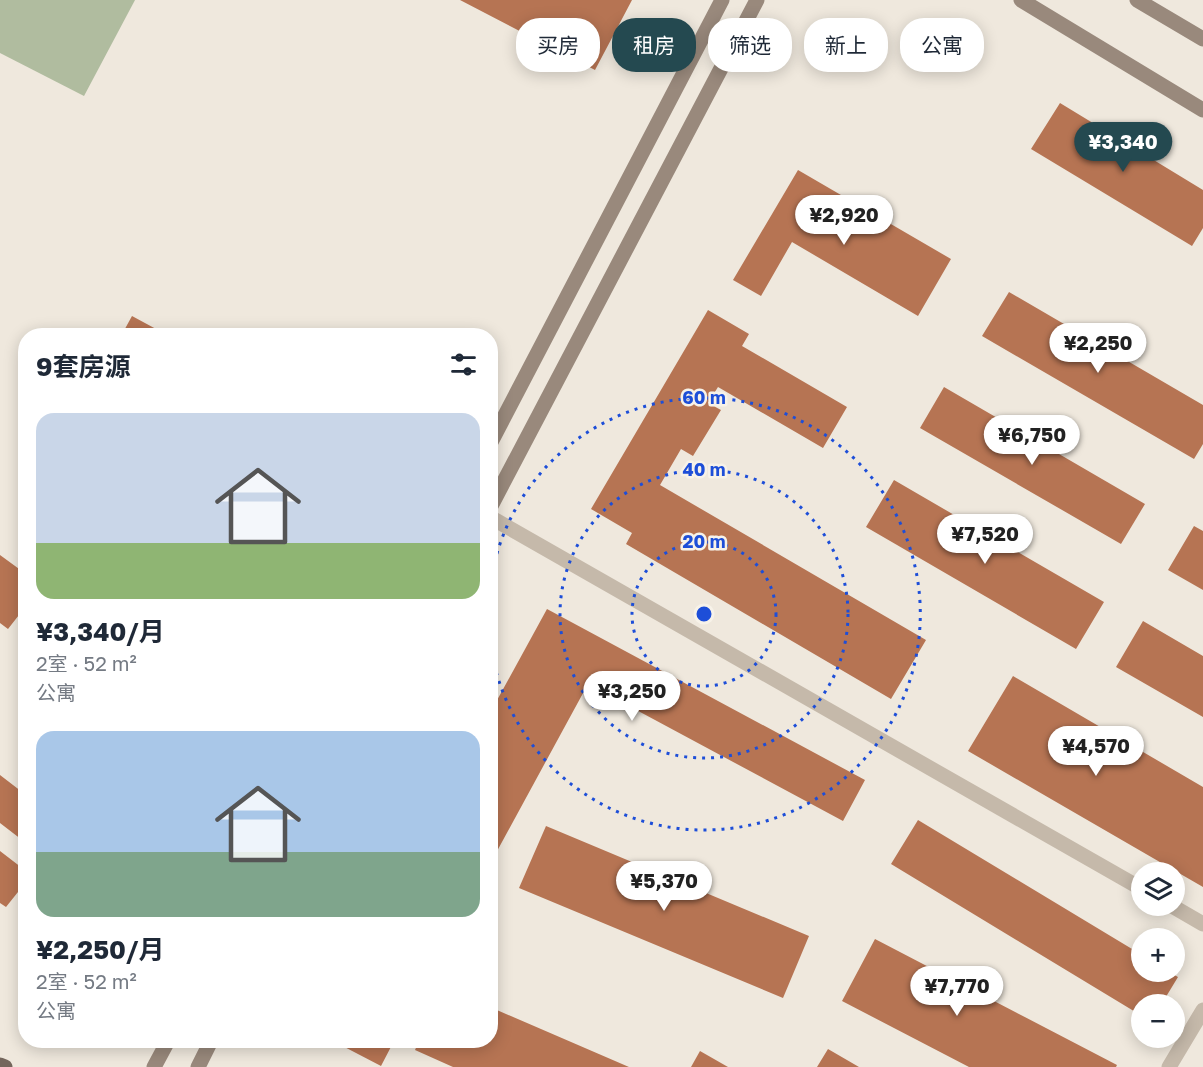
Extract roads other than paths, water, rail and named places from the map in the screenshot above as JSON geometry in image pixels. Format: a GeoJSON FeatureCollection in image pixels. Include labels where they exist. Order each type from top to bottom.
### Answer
{"type":"FeatureCollection","features":[{"type":"Feature","properties":{"kind":"main road"},"geometry":{"type":"LineString","coordinates":[[498,429],[722,0]]}},
{"type":"Feature","properties":{"kind":"main road"},"geometry":{"type":"LineString","coordinates":[[498,493],[757,0]]}},
{"type":"Feature","properties":{"kind":"main road"},"geometry":{"type":"LineString","coordinates":[[1021,0],[1203,110]]}},
{"type":"Feature","properties":{"kind":"main road"},"geometry":{"type":"LineString","coordinates":[[1137,0],[1203,39]]}},
{"type":"Feature","properties":{"kind":"main road"},"geometry":{"type":"LineString","coordinates":[[154,1067],[164,1048]]}},
{"type":"Feature","properties":{"kind":"main road"},"geometry":{"type":"LineString","coordinates":[[198,1067],[208,1048]]}},
{"type":"Feature","properties":{"kind":"main road"},"geometry":{"type":"LineString","coordinates":[[0,1065],[5,1067]]}},
{"type":"Feature","properties":{"kind":"street"},"geometry":{"type":"LineString","coordinates":[[498,522],[1131,883]]}},
{"type":"Feature","properties":{"kind":"street"},"geometry":{"type":"LineString","coordinates":[[1185,914],[1203,924]]}},
{"type":"Feature","properties":{"kind":"street"},"geometry":{"type":"LineString","coordinates":[[1169,1067],[1203,1010]]}}]}
